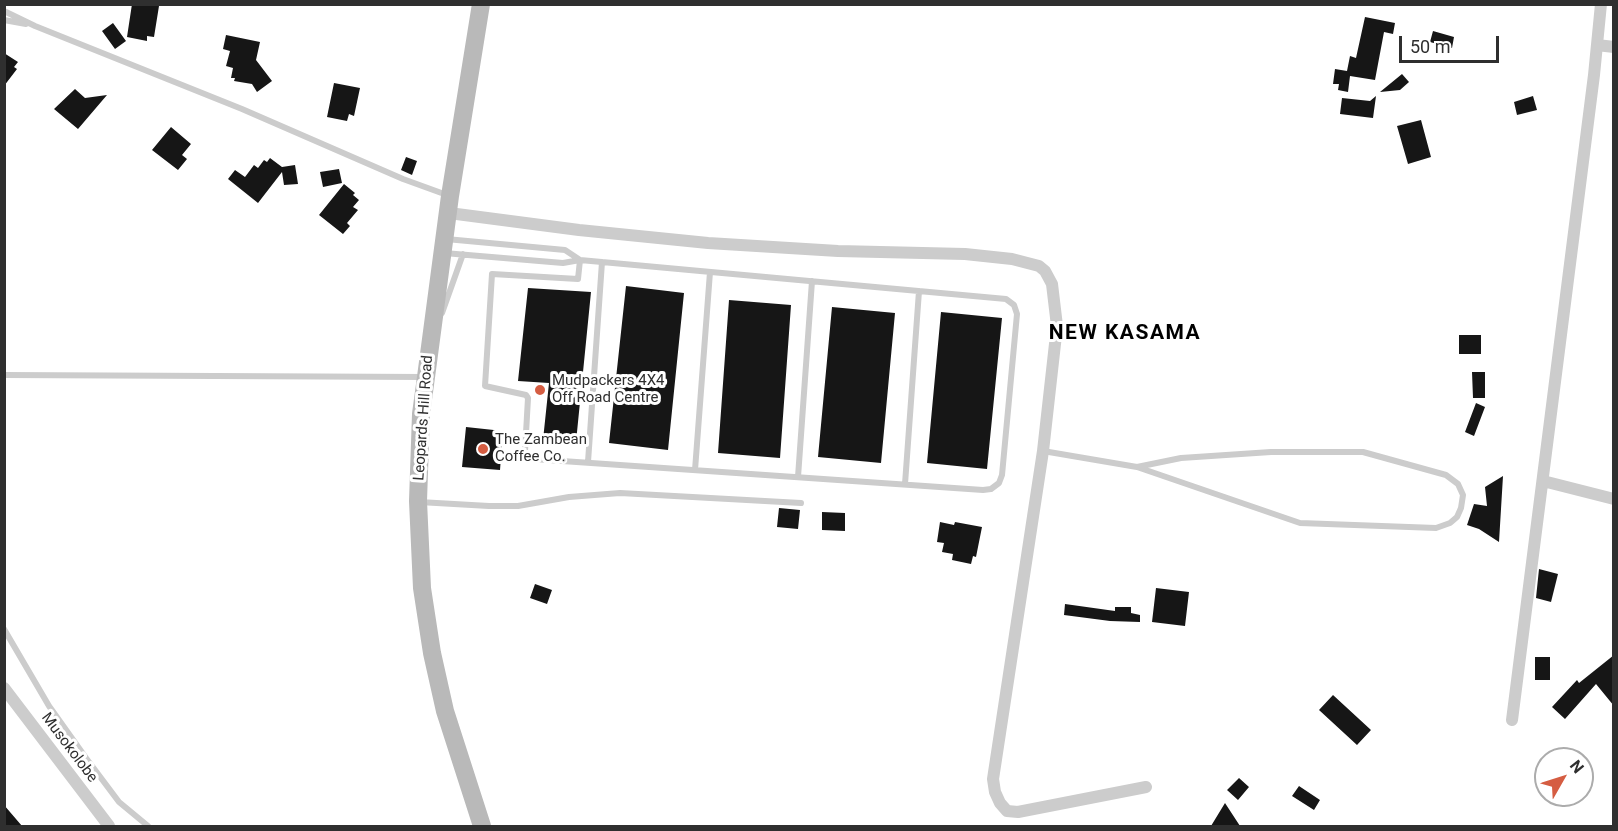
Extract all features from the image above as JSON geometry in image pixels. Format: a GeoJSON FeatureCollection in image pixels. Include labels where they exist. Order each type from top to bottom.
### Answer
{"type":"FeatureCollection","features":[{"type":"Feature","properties":{"kind":"main road","name":"Leopards Hill Road"},"geometry":{"type":"LineString","coordinates":[[481,4],[421,414],[418,501],[422,588],[432,652],[445,711],[482,826]]}},
{"type":"Feature","properties":{"kind":"street"},"geometry":{"type":"LineString","coordinates":[[1512,720],[1601,4]]}},
{"type":"Feature","properties":{"kind":"street"},"geometry":{"type":"LineString","coordinates":[[1597,45],[1614,47]]}},
{"type":"Feature","properties":{"kind":"street"},"geometry":{"type":"LineString","coordinates":[[450,205],[579,230],[708,243],[838,251],[965,254],[1012,259],[1039,266],[1045,271],[1052,284],[1058,326],[1043,451],[993,778],[995,792],[1007,811],[1018,812],[1146,787]]}},
{"type":"Feature","properties":{"kind":"street"},"geometry":{"type":"LineString","coordinates":[[1543,481],[1614,500]]}},
{"type":"Feature","properties":{"kind":"street","name":"Musokolobe"},"geometry":{"type":"LineString","coordinates":[[4,688],[109,826]]}},
{"type":"Feature","properties":{"kind":"lane"},"geometry":{"type":"LineString","coordinates":[[4,10],[35,26],[242,109],[403,179],[450,205]]}},
{"type":"Feature","properties":{"kind":"lane"},"geometry":{"type":"LineString","coordinates":[[4,20],[35,26]]}},
{"type":"Feature","properties":{"kind":"lane"},"geometry":{"type":"LineString","coordinates":[[444,246],[463,254],[563,263],[580,260],[1006,299],[1014,305],[1017,314],[1002,475],[999,483],[991,489],[983,490],[533,459],[528,456],[525,442],[528,398],[526,395],[485,386],[492,274],[578,279],[580,260]]}},
{"type":"Feature","properties":{"kind":"lane"},"geometry":{"type":"LineString","coordinates":[[444,246],[565,250],[580,260]]}},
{"type":"Feature","properties":{"kind":"lane"},"geometry":{"type":"LineString","coordinates":[[429,351],[463,254]]}},
{"type":"Feature","properties":{"kind":"lane"},"geometry":{"type":"LineString","coordinates":[[588,462],[602,262]]}},
{"type":"Feature","properties":{"kind":"lane"},"geometry":{"type":"LineString","coordinates":[[695,470],[710,272]]}},
{"type":"Feature","properties":{"kind":"lane"},"geometry":{"type":"LineString","coordinates":[[798,477],[812,281]]}},
{"type":"Feature","properties":{"kind":"lane"},"geometry":{"type":"LineString","coordinates":[[905,484],[919,291]]}},
{"type":"Feature","properties":{"kind":"lane"},"geometry":{"type":"LineString","coordinates":[[4,375],[426,377]]}},
{"type":"Feature","properties":{"kind":"lane"},"geometry":{"type":"LineString","coordinates":[[1043,451],[1137,467],[1300,523],[1437,528],[1450,523],[1457,517],[1463,495],[1458,484],[1446,475],[1363,453],[1271,452],[1181,458],[1137,467]]}},
{"type":"Feature","properties":{"kind":"lane"},"geometry":{"type":"LineString","coordinates":[[418,501],[518,506],[569,497],[620,493],[801,503]]}},
{"type":"Feature","properties":{"kind":"lane"},"geometry":{"type":"LineString","coordinates":[[4,629],[49,706],[86,758],[119,802],[148,826]]}},
{"type":"Feature","properties":{"kind":"building"},"geometry":{"type":"Polygon","coordinates":[[[132,4],[159,6],[154,37],[147,36],[147,41],[127,37],[132,4]]]}},
{"type":"Feature","properties":{"kind":"building"},"geometry":{"type":"Polygon","coordinates":[[[1365,17],[1395,23],[1393,34],[1384,32],[1375,80],[1350,76],[1348,92],[1338,90],[1339,84],[1333,84],[1335,69],[1347,71],[1350,56],[1356,58],[1365,17]]]}},
{"type":"Feature","properties":{"kind":"building"},"geometry":{"type":"Polygon","coordinates":[[[113,23],[126,41],[115,49],[102,31],[113,23]]]}},
{"type":"Feature","properties":{"kind":"building"},"geometry":{"type":"Polygon","coordinates":[[[1433,31],[1454,37],[1452,48],[1430,42],[1433,31]]]}},
{"type":"Feature","properties":{"kind":"building"},"geometry":{"type":"Polygon","coordinates":[[[226,35],[260,42],[256,60],[272,81],[257,92],[252,84],[234,81],[235,78],[231,78],[233,68],[226,66],[230,51],[223,49],[226,35]]]}},
{"type":"Feature","properties":{"kind":"building"},"geometry":{"type":"Polygon","coordinates":[[[4,53],[18,62],[14,67],[17,69],[4,86],[4,53]]]}},
{"type":"Feature","properties":{"kind":"building"},"geometry":{"type":"Polygon","coordinates":[[[1402,74],[1409,82],[1400,90],[1380,92],[1402,74]]]}},
{"type":"Feature","properties":{"kind":"building"},"geometry":{"type":"Polygon","coordinates":[[[334,83],[360,88],[354,116],[349,114],[347,121],[327,117],[334,83]]]}},
{"type":"Feature","properties":{"kind":"building"},"geometry":{"type":"Polygon","coordinates":[[[75,89],[85,98],[107,95],[78,129],[54,109],[75,89]]]}},
{"type":"Feature","properties":{"kind":"building"},"geometry":{"type":"Polygon","coordinates":[[[1376,96],[1373,118],[1340,114],[1342,98],[1370,101],[1376,96]]]}},
{"type":"Feature","properties":{"kind":"building"},"geometry":{"type":"Polygon","coordinates":[[[1533,96],[1537,110],[1517,115],[1514,102],[1533,96]]]}},
{"type":"Feature","properties":{"kind":"building"},"geometry":{"type":"Polygon","coordinates":[[[1421,120],[1431,157],[1408,164],[1397,126],[1421,120]]]}},
{"type":"Feature","properties":{"kind":"building"},"geometry":{"type":"Polygon","coordinates":[[[171,127],[191,144],[182,155],[187,159],[178,170],[152,150],[171,127]]]}},
{"type":"Feature","properties":{"kind":"building"},"geometry":{"type":"Polygon","coordinates":[[[406,157],[417,161],[412,175],[401,170],[406,157]]]}},
{"type":"Feature","properties":{"kind":"building"},"geometry":{"type":"Polygon","coordinates":[[[270,158],[282,167],[295,165],[298,184],[284,185],[282,172],[258,203],[228,179],[235,170],[245,177],[254,165],[258,168],[264,160],[267,162],[270,158]]]}},
{"type":"Feature","properties":{"kind":"building"},"geometry":{"type":"Polygon","coordinates":[[[339,169],[342,183],[323,187],[320,172],[339,169]]]}},
{"type":"Feature","properties":{"kind":"building"},"geometry":{"type":"Polygon","coordinates":[[[344,184],[355,193],[353,195],[359,200],[353,207],[358,210],[347,223],[350,226],[343,234],[319,215],[344,184]]]}},
{"type":"Feature","properties":{"kind":"building"},"geometry":{"type":"Polygon","coordinates":[[[626,286],[684,293],[668,450],[609,443],[626,286]]]}},
{"type":"Feature","properties":{"kind":"building"},"geometry":{"type":"Polygon","coordinates":[[[528,288],[591,292],[576,442],[543,440],[549,383],[518,381],[528,288]]]}},
{"type":"Feature","properties":{"kind":"building"},"geometry":{"type":"Polygon","coordinates":[[[729,300],[791,305],[780,458],[718,453],[729,300]]]}},
{"type":"Feature","properties":{"kind":"building"},"geometry":{"type":"Polygon","coordinates":[[[832,307],[895,313],[881,463],[818,457],[832,307]]]}},
{"type":"Feature","properties":{"kind":"building"},"geometry":{"type":"Polygon","coordinates":[[[941,312],[1002,318],[987,469],[927,463],[941,312]]]}},
{"type":"Feature","properties":{"kind":"building"},"geometry":{"type":"Polygon","coordinates":[[[1459,335],[1481,335],[1481,354],[1459,354],[1459,335]]]}},
{"type":"Feature","properties":{"kind":"building"},"geometry":{"type":"Polygon","coordinates":[[[1472,372],[1485,372],[1485,398],[1473,398],[1472,372]]]}},
{"type":"Feature","properties":{"kind":"building"},"geometry":{"type":"Polygon","coordinates":[[[1476,403],[1485,407],[1474,436],[1465,432],[1476,403]]]}},
{"type":"Feature","properties":{"kind":"building","name":"The Zambean Coffee Co."},"geometry":{"type":"Polygon","coordinates":[[[466,427],[503,431],[500,470],[462,467],[466,427]]]}},
{"type":"Feature","properties":{"kind":"building"},"geometry":{"type":"Polygon","coordinates":[[[1503,476],[1499,542],[1479,529],[1467,525],[1474,504],[1487,506],[1485,487],[1503,476]]]}},
{"type":"Feature","properties":{"kind":"building"},"geometry":{"type":"Polygon","coordinates":[[[779,508],[800,510],[798,529],[777,527],[779,508]]]}},
{"type":"Feature","properties":{"kind":"building"},"geometry":{"type":"Polygon","coordinates":[[[822,512],[845,513],[845,531],[822,530],[822,512]]]}},
{"type":"Feature","properties":{"kind":"building"},"geometry":{"type":"Polygon","coordinates":[[[940,522],[982,527],[976,557],[973,556],[971,564],[952,560],[953,554],[942,552],[944,543],[937,542],[940,522]]]}},
{"type":"Feature","properties":{"kind":"building"},"geometry":{"type":"Polygon","coordinates":[[[1539,569],[1558,574],[1551,602],[1536,598],[1539,569]]]}},
{"type":"Feature","properties":{"kind":"building"},"geometry":{"type":"Polygon","coordinates":[[[535,584],[552,590],[547,604],[530,598],[535,584]]]}},
{"type":"Feature","properties":{"kind":"building"},"geometry":{"type":"Polygon","coordinates":[[[1156,588],[1189,592],[1185,626],[1152,622],[1156,588]]]}},
{"type":"Feature","properties":{"kind":"building"},"geometry":{"type":"Polygon","coordinates":[[[1065,604],[1115,611],[1115,607],[1131,607],[1131,613],[1140,615],[1140,622],[1064,615],[1065,604]]]}},
{"type":"Feature","properties":{"kind":"building"},"geometry":{"type":"Polygon","coordinates":[[[1614,655],[1614,706],[1596,684],[1565,719],[1552,707],[1577,680],[1579,683],[1614,655]]]}},
{"type":"Feature","properties":{"kind":"building"},"geometry":{"type":"Polygon","coordinates":[[[1535,657],[1550,657],[1550,680],[1535,680],[1535,657]]]}},
{"type":"Feature","properties":{"kind":"building"},"geometry":{"type":"Polygon","coordinates":[[[1333,695],[1371,730],[1357,745],[1319,710],[1333,695]]]}},
{"type":"Feature","properties":{"kind":"building"},"geometry":{"type":"Polygon","coordinates":[[[1239,778],[1249,787],[1238,800],[1227,790],[1239,778]]]}},
{"type":"Feature","properties":{"kind":"building"},"geometry":{"type":"Polygon","coordinates":[[[1299,786],[1320,800],[1314,810],[1292,796],[1299,786]]]}},
{"type":"Feature","properties":{"kind":"building"},"geometry":{"type":"Polygon","coordinates":[[[1225,803],[1240,826],[1211,826],[1225,803]]]}},
{"type":"Feature","properties":{"kind":"building"},"geometry":{"type":"Polygon","coordinates":[[[4,805],[22,826],[4,826],[4,805]]]}},
{"type":"Feature","properties":{"kind":"place","name":"Mudpackers 4X4 Off Road Centre"},"geometry":{"type":"Point","coordinates":[540,390]}},
{"type":"Feature","properties":{"kind":"place","name":"The Zambean Coffee Co."},"geometry":{"type":"Point","coordinates":[483,449]}},
{"type":"Feature","properties":{"kind":"district","name":"NEW KASAMA"},"geometry":{"type":"Point","coordinates":[1125,334]}}]}
